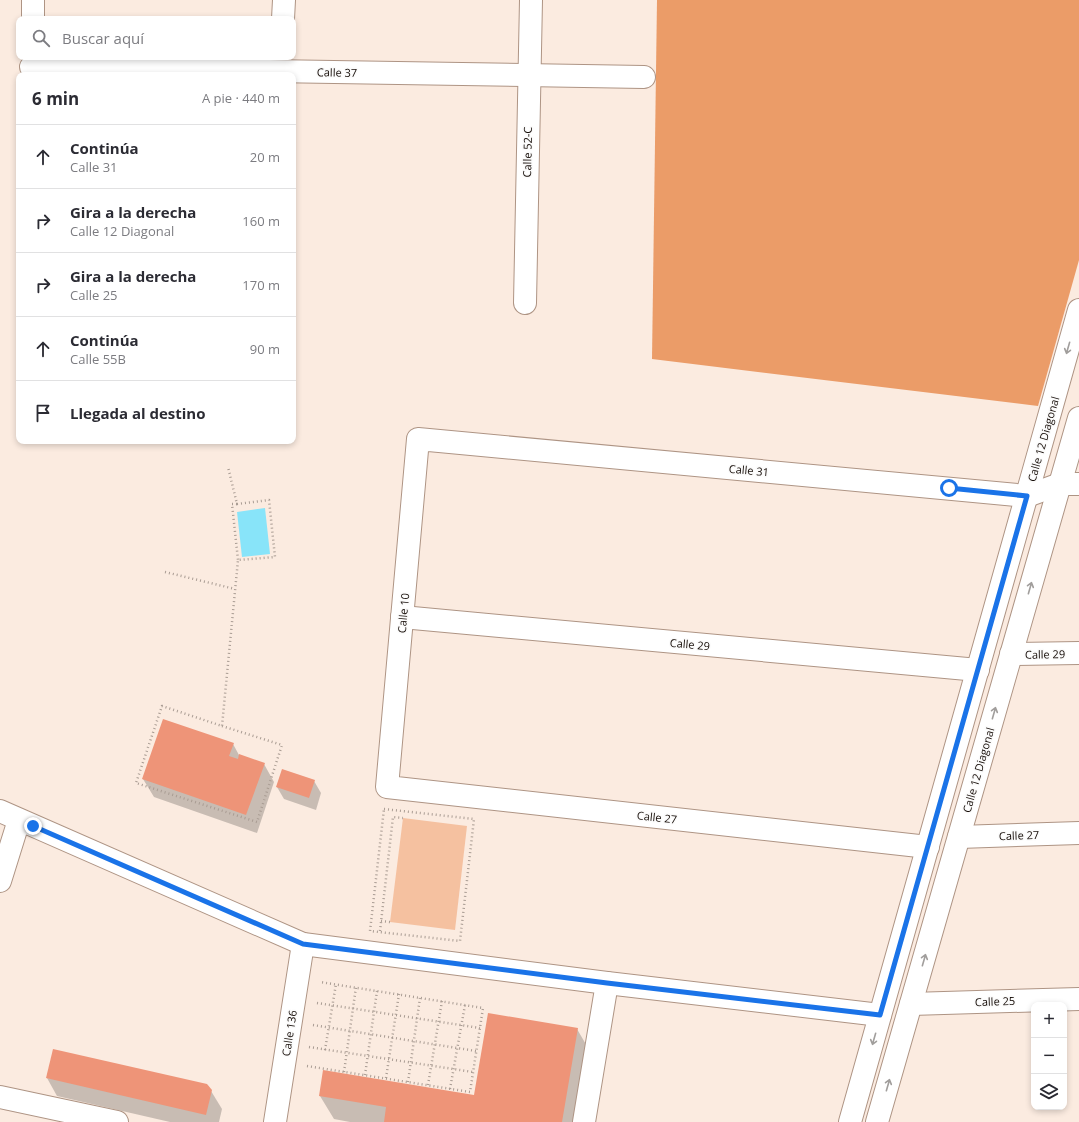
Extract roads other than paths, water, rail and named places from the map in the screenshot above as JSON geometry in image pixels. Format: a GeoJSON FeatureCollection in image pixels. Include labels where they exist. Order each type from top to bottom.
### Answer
{"type":"FeatureCollection","features":[{"type":"Feature","properties":{"kind":"street"},"geometry":{"type":"LineString","coordinates":[[33,0],[33,16]]}},
{"type":"Feature","properties":{"kind":"street"},"geometry":{"type":"LineString","coordinates":[[283,16],[284,0]]}},
{"type":"Feature","properties":{"kind":"street","name":"Calle 52-C"},"geometry":{"type":"LineString","coordinates":[[525,303],[530,0]]}},
{"type":"Feature","properties":{"kind":"street","name":"Calle 37"},"geometry":{"type":"LineString","coordinates":[[31,66],[282,68],[644,77]]}},
{"type":"Feature","properties":{"kind":"street","name":"Calle 12 Diagonal"},"geometry":{"type":"LineString","coordinates":[[850,1122],[1079,310]]}},
{"type":"Feature","properties":{"kind":"street","name":"Calle 12 Diagonal"},"geometry":{"type":"LineString","coordinates":[[877,1122],[1011,654],[1070,484],[1079,418]]}},
{"type":"Feature","properties":{"kind":"street","name":"Calle 31"},"geometry":{"type":"LineString","coordinates":[[418,439],[1027,496],[1070,484]]}},
{"type":"Feature","properties":{"kind":"street","name":"Calle 10"},"geometry":{"type":"LineString","coordinates":[[387,787],[418,439]]}},
{"type":"Feature","properties":{"kind":"street","name":"Calle 29"},"geometry":{"type":"LineString","coordinates":[[402,618],[978,670]]}},
{"type":"Feature","properties":{"kind":"street","name":"Calle 29"},"geometry":{"type":"LineString","coordinates":[[1011,654],[1079,653]]}},
{"type":"Feature","properties":{"kind":"street","name":"Calle 27"},"geometry":{"type":"LineString","coordinates":[[387,787],[928,847]]}},
{"type":"Feature","properties":{"kind":"street"},"geometry":{"type":"LineString","coordinates":[[0,881],[9,816],[303,944],[607,983],[880,1015]]}},
{"type":"Feature","properties":{"kind":"street","name":"Calle 27"},"geometry":{"type":"LineString","coordinates":[[959,837],[1079,833]]}},
{"type":"Feature","properties":{"kind":"street","name":"Calle 136"},"geometry":{"type":"LineString","coordinates":[[275,1122],[303,944]]}},
{"type":"Feature","properties":{"kind":"street"},"geometry":{"type":"LineString","coordinates":[[584,1122],[607,983]]}},
{"type":"Feature","properties":{"kind":"street","name":"Calle 25"},"geometry":{"type":"LineString","coordinates":[[911,1004],[1079,999]]}},
{"type":"Feature","properties":{"kind":"street"},"geometry":{"type":"LineString","coordinates":[[0,1097],[118,1122]]}},
{"type":"Feature","properties":{"kind":"water"},"geometry":{"type":"Polygon","coordinates":[[[265,508],[270,554],[242,557],[237,512],[265,508]]]}}]}
